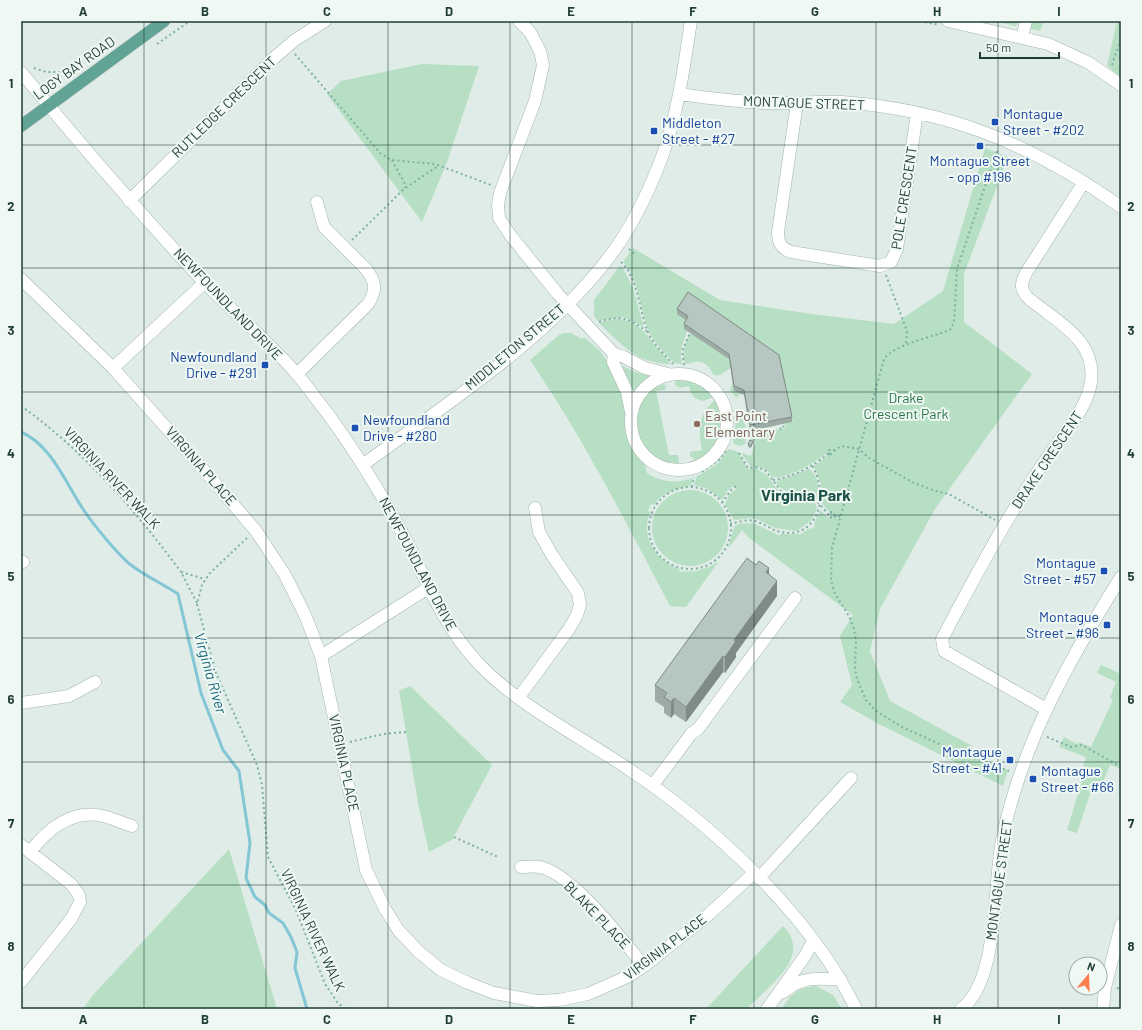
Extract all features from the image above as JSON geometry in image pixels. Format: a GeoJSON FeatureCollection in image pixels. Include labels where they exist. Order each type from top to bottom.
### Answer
{"type":"FeatureCollection","features":[{"type":"Feature","properties":{"kind":"main road","name":"LOGY BAY ROAD"},"geometry":{"type":"LineString","coordinates":[[21,126],[164,21]]}},
{"type":"Feature","properties":{"kind":"street","name":"RUTLEDGE CRESCENT"},"geometry":{"type":"LineString","coordinates":[[129,201],[275,57],[295,40],[325,21]]}},
{"type":"Feature","properties":{"kind":"street"},"geometry":{"type":"LineString","coordinates":[[519,21],[530,32],[540,51],[543,65],[542,79],[500,192],[498,205],[499,218],[511,236],[568,304],[614,354],[622,356],[645,368],[671,369],[702,379],[710,384],[725,408],[725,436],[721,447],[697,466],[676,469],[661,466],[648,459],[632,439],[630,425],[631,412],[627,392],[613,362],[614,354]]}},
{"type":"Feature","properties":{"kind":"street","name":"MIDDLETON STREET"},"geometry":{"type":"LineString","coordinates":[[364,464],[522,346],[583,289],[611,255],[636,214],[663,155],[679,94],[691,21]]}},
{"type":"Feature","properties":{"kind":"street"},"geometry":{"type":"LineString","coordinates":[[948,21],[1048,44],[1066,51],[1121,85]]}},
{"type":"Feature","properties":{"kind":"street"},"geometry":{"type":"LineString","coordinates":[[1022,38],[1026,21]]}},
{"type":"Feature","properties":{"kind":"street","name":"NEWFOUNDLAND DRIVE"},"geometry":{"type":"LineString","coordinates":[[21,72],[129,201],[205,282],[296,374],[364,464],[395,519],[428,588],[448,625],[459,641],[480,665],[543,715],[653,785],[695,819],[756,875],[793,915],[841,980],[856,1009]]}},
{"type":"Feature","properties":{"kind":"street","name":"MONTAGUE STREET"},"geometry":{"type":"LineString","coordinates":[[679,94],[737,102],[840,102],[917,113],[949,121],[1003,139],[1043,158],[1084,182],[1121,207]]}},
{"type":"Feature","properties":{"kind":"street","name":"POLE CRESCENT"},"geometry":{"type":"LineString","coordinates":[[797,103],[778,232],[778,241],[782,248],[791,252],[880,266],[891,262],[898,249],[917,113]]}},
{"type":"Feature","properties":{"kind":"street","name":"DRAKE CRESCENT"},"geometry":{"type":"LineString","coordinates":[[1046,709],[944,651],[942,639],[1015,507],[1054,448],[1079,414],[1088,393],[1091,368],[1082,342],[1075,334],[1031,301],[1022,288],[1022,281],[1026,273],[1084,182]]}},
{"type":"Feature","properties":{"kind":"street"},"geometry":{"type":"LineString","coordinates":[[296,374],[368,304],[375,291],[372,277],[366,269],[324,227],[317,202]]}},
{"type":"Feature","properties":{"kind":"street","name":"VIRGINIA PLACE"},"geometry":{"type":"LineString","coordinates":[[21,279],[112,368],[229,498],[256,531],[271,553],[292,588],[305,615],[321,656],[366,870],[385,910],[399,931],[419,952],[441,970],[468,984],[494,993],[537,1001],[559,1000],[588,994],[629,976],[644,966],[707,916],[756,875],[851,778]]}},
{"type":"Feature","properties":{"kind":"street"},"geometry":{"type":"LineString","coordinates":[[112,368],[205,282]]}},
{"type":"Feature","properties":{"kind":"street"},"geometry":{"type":"LineString","coordinates":[[631,412],[637,398],[644,389],[671,369]]}},
{"type":"Feature","properties":{"kind":"street"},"geometry":{"type":"LineString","coordinates":[[519,697],[569,629],[577,615],[580,605],[578,593],[552,555],[539,532],[535,508]]}},
{"type":"Feature","properties":{"kind":"street","name":"MONTAGUE STREET"},"geometry":{"type":"LineString","coordinates":[[961,1009],[979,988],[989,959],[1002,840],[1014,795],[1036,730],[1098,614],[1121,577]]}},
{"type":"Feature","properties":{"kind":"street"},"geometry":{"type":"LineString","coordinates":[[321,656],[428,588]]}},
{"type":"Feature","properties":{"kind":"street"},"geometry":{"type":"LineString","coordinates":[[653,785],[691,734],[698,729],[795,598]]}},
{"type":"Feature","properties":{"kind":"street"},"geometry":{"type":"LineString","coordinates":[[21,703],[69,696],[95,682]]}},
{"type":"Feature","properties":{"kind":"street"},"geometry":{"type":"LineString","coordinates":[[21,982],[71,919],[80,902],[79,895],[71,884],[25,848],[56,825],[72,818],[102,816],[132,826]]}},
{"type":"Feature","properties":{"kind":"street","name":"BLAKE PLACE"},"geometry":{"type":"LineString","coordinates":[[521,867],[540,867],[560,876],[589,902],[644,966]]}},
{"type":"Feature","properties":{"kind":"street"},"geometry":{"type":"LineString","coordinates":[[1103,1009],[1105,988],[1121,925]]}},
{"type":"Feature","properties":{"kind":"street"},"geometry":{"type":"LineString","coordinates":[[767,1009],[805,956],[813,941]]}},
{"type":"Feature","properties":{"kind":"street"},"geometry":{"type":"LineString","coordinates":[[777,995],[798,982],[808,979],[841,980]]}},
{"type":"Feature","properties":{"kind":"path"},"geometry":{"type":"LineString","coordinates":[[157,44],[190,21]]}},
{"type":"Feature","properties":{"kind":"path"},"geometry":{"type":"LineString","coordinates":[[1107,75],[1121,38]]}},
{"type":"Feature","properties":{"kind":"path"},"geometry":{"type":"LineString","coordinates":[[295,53],[364,137],[380,153],[391,160],[439,166],[492,185]]}},
{"type":"Feature","properties":{"kind":"path"},"geometry":{"type":"LineString","coordinates":[[34,68],[46,72],[72,72]]}},
{"type":"Feature","properties":{"kind":"path"},"geometry":{"type":"LineString","coordinates":[[997,151],[957,269],[954,322],[950,330],[906,345],[886,355],[884,359],[832,548],[831,581],[835,594],[849,616],[854,630],[856,642],[857,679],[866,700],[876,711],[902,727],[946,747],[1009,771]]}},
{"type":"Feature","properties":{"kind":"path"},"geometry":{"type":"LineString","coordinates":[[391,160],[405,184],[404,189]]}},
{"type":"Feature","properties":{"kind":"path"},"geometry":{"type":"LineString","coordinates":[[352,241],[404,189],[439,166]]}},
{"type":"Feature","properties":{"kind":"path"},"geometry":{"type":"LineString","coordinates":[[629,248],[636,255]]}},
{"type":"Feature","properties":{"kind":"path"},"geometry":{"type":"LineString","coordinates":[[621,262],[625,266],[635,288],[648,333]]}},
{"type":"Feature","properties":{"kind":"path"},"geometry":{"type":"LineString","coordinates":[[886,275],[907,331],[906,345]]}},
{"type":"Feature","properties":{"kind":"path"},"geometry":{"type":"LineString","coordinates":[[598,322],[624,318],[631,320],[648,333],[671,369]]}},
{"type":"Feature","properties":{"kind":"path"},"geometry":{"type":"LineString","coordinates":[[684,365],[682,351],[690,333]]}},
{"type":"Feature","properties":{"kind":"path","name":"VIRGINIA RIVER WALK"},"geometry":{"type":"LineString","coordinates":[[21,406],[60,436],[84,459],[140,521],[181,572],[197,604],[216,673],[257,765],[262,785],[268,857],[296,910],[325,984],[337,1002],[345,1009]]}},
{"type":"Feature","properties":{"kind":"path"},"geometry":{"type":"LineString","coordinates":[[750,434],[784,428],[783,424]]}},
{"type":"Feature","properties":{"kind":"path"},"geometry":{"type":"LineString","coordinates":[[772,480],[785,478],[812,465],[829,453],[828,450],[835,450],[841,446],[859,449],[869,458],[914,483],[949,494],[994,520]]}},
{"type":"Feature","properties":{"kind":"path"},"geometry":{"type":"LineString","coordinates":[[702,472],[720,459],[727,449]]}},
{"type":"Feature","properties":{"kind":"path"},"geometry":{"type":"LineString","coordinates":[[739,453],[748,468],[762,469],[769,474],[781,491],[796,496],[810,498],[820,504],[828,514],[831,515],[831,512],[836,516],[840,516]]}},
{"type":"Feature","properties":{"kind":"path"},"geometry":{"type":"LineString","coordinates":[[730,524],[754,521],[774,530],[789,533],[801,532],[816,518],[820,504],[820,484],[812,465]]}},
{"type":"Feature","properties":{"kind":"path"},"geometry":{"type":"LineString","coordinates":[[692,488],[694,477]]}},
{"type":"Feature","properties":{"kind":"path"},"geometry":{"type":"LineString","coordinates":[[722,504],[730,490],[736,486]]}},
{"type":"Feature","properties":{"kind":"path"},"geometry":{"type":"LineString","coordinates":[[692,488],[706,491],[717,498],[722,504],[725,508],[730,524],[731,533],[727,546],[720,556],[709,564],[696,569],[682,568],[669,563],[659,554],[652,543],[649,529],[651,516],[657,503],[667,494],[680,489],[692,488]]}},
{"type":"Feature","properties":{"kind":"path"},"geometry":{"type":"LineString","coordinates":[[197,604],[208,574],[249,536]]}},
{"type":"Feature","properties":{"kind":"path"},"geometry":{"type":"LineString","coordinates":[[181,572],[205,579]]}},
{"type":"Feature","properties":{"kind":"path"},"geometry":{"type":"LineString","coordinates":[[350,742],[383,734],[406,732]]}},
{"type":"Feature","properties":{"kind":"path"},"geometry":{"type":"LineString","coordinates":[[1046,737],[1071,747],[1082,745],[1121,767]]}},
{"type":"Feature","properties":{"kind":"path"},"geometry":{"type":"LineString","coordinates":[[454,837],[498,857]]}},
{"type":"Feature","properties":{"kind":"path"},"geometry":{"type":"LineString","coordinates":[[1116,988],[1121,989]]}},
{"type":"Feature","properties":{"kind":"green space"},"geometry":{"type":"Polygon","coordinates":[[[994,21],[1021,21],[1015,26],[994,21]]]}},
{"type":"Feature","properties":{"kind":"green space"},"geometry":{"type":"Polygon","coordinates":[[[1030,21],[1044,21],[1040,31],[1031,29],[1030,21]]]}},
{"type":"Feature","properties":{"kind":"green space"},"geometry":{"type":"Polygon","coordinates":[[[1117,21],[1121,21],[1121,55],[1118,63],[1121,66],[1121,77],[1107,66],[1117,21]]]}},
{"type":"Feature","properties":{"kind":"green space"},"geometry":{"type":"Polygon","coordinates":[[[422,64],[479,66],[446,165],[422,222],[327,94],[341,81],[422,64]]]}},
{"type":"Feature","properties":{"kind":"green space","name":"Drake Crescent Park"},"geometry":{"type":"Polygon","coordinates":[[[985,148],[1008,157],[964,274],[964,322],[1032,374],[935,509],[880,609],[870,651],[890,701],[972,746],[971,752],[977,757],[1008,770],[1003,786],[879,724],[840,702],[852,685],[840,636],[853,615],[748,537],[742,530],[728,549],[734,527],[739,524],[753,523],[780,536],[780,534],[801,534],[810,528],[812,529],[815,526],[814,524],[820,510],[829,518],[830,513],[822,503],[821,484],[814,466],[827,456],[827,453],[801,470],[785,476],[772,477],[763,468],[751,467],[741,453],[751,456],[756,441],[750,439],[750,436],[786,428],[779,361],[688,322],[681,353],[682,364],[674,363],[660,348],[651,335],[646,323],[633,276],[623,262],[633,248],[720,300],[812,314],[894,324],[943,291],[985,148]]]}},
{"type":"Feature","properties":{"kind":"green space"},"geometry":{"type":"Polygon","coordinates":[[[620,266],[623,268],[633,288],[644,327],[624,317],[598,321],[594,316],[594,300],[620,266]]]}},
{"type":"Feature","properties":{"kind":"green space"},"geometry":{"type":"Polygon","coordinates":[[[616,319],[629,322],[640,328],[650,338],[670,364],[649,361],[631,352],[600,324],[600,322],[616,319]]]}},
{"type":"Feature","properties":{"kind":"green space"},"geometry":{"type":"Polygon","coordinates":[[[571,333],[582,339],[584,337],[600,351],[611,367],[626,405],[629,438],[634,449],[644,460],[647,473],[669,481],[681,481],[693,478],[691,485],[666,494],[654,505],[651,504],[648,511],[650,512],[647,521],[647,530],[652,547],[664,560],[680,569],[679,572],[697,571],[707,567],[708,568],[719,561],[686,607],[670,606],[586,450],[530,360],[559,335],[571,333]]]}},
{"type":"Feature","properties":{"kind":"green space"},"geometry":{"type":"Polygon","coordinates":[[[691,333],[729,359],[731,367],[724,373],[716,375],[713,374],[709,367],[700,362],[696,361],[685,364],[683,355],[684,348],[691,333]]]}},
{"type":"Feature","properties":{"kind":"green space"},"geometry":{"type":"Polygon","coordinates":[[[621,365],[635,372],[653,377],[653,379],[634,396],[621,365]]]}},
{"type":"Feature","properties":{"kind":"green space"},"geometry":{"type":"Polygon","coordinates":[[[680,379],[699,384],[713,397],[704,401],[695,398],[692,395],[689,386],[680,388],[676,386],[675,382],[680,379]]]}},
{"type":"Feature","properties":{"kind":"green space"},"geometry":{"type":"Polygon","coordinates":[[[733,380],[735,391],[740,394],[737,398],[730,391],[733,380]]]}},
{"type":"Feature","properties":{"kind":"green space"},"geometry":{"type":"Polygon","coordinates":[[[660,382],[666,386],[665,390],[656,391],[669,455],[678,455],[679,463],[662,460],[649,453],[640,443],[635,430],[634,416],[638,403],[647,391],[660,382]]]}},
{"type":"Feature","properties":{"kind":"green space"},"geometry":{"type":"Polygon","coordinates":[[[715,400],[720,417],[718,436],[710,451],[704,457],[695,460],[690,456],[690,452],[702,450],[700,429],[702,417],[709,405],[715,400]]]}},
{"type":"Feature","properties":{"kind":"green space"},"geometry":{"type":"Polygon","coordinates":[[[740,414],[742,415],[747,433],[745,444],[741,446],[734,444],[733,441],[736,420],[740,414]]]}},
{"type":"Feature","properties":{"kind":"green space"},"geometry":{"type":"Polygon","coordinates":[[[728,449],[738,452],[748,469],[758,467],[758,470],[766,474],[779,492],[815,502],[817,509],[811,521],[796,531],[775,528],[752,518],[734,520],[725,504],[729,495],[736,489],[735,485],[728,490],[722,500],[708,489],[694,485],[697,476],[715,466],[728,449]]]}},
{"type":"Feature","properties":{"kind":"green space"},"geometry":{"type":"Polygon","coordinates":[[[809,469],[816,478],[819,499],[787,492],[776,484],[777,481],[809,469]]]}},
{"type":"Feature","properties":{"kind":"green space"},"geometry":{"type":"Polygon","coordinates":[[[690,490],[705,493],[717,501],[725,513],[728,528],[725,543],[717,555],[705,563],[690,566],[675,563],[663,555],[655,543],[652,528],[655,513],[663,501],[675,493],[690,490]]]}},
{"type":"Feature","properties":{"kind":"green space"},"geometry":{"type":"Polygon","coordinates":[[[1101,665],[1121,674],[1121,769],[1110,765],[1098,793],[1091,791],[1077,833],[1067,830],[1086,767],[1083,766],[1086,757],[1059,747],[1064,737],[1077,744],[1079,742],[1091,747],[1113,700],[1110,698],[1116,682],[1097,673],[1101,665]]]}},
{"type":"Feature","properties":{"kind":"green space"},"geometry":{"type":"Polygon","coordinates":[[[410,686],[492,765],[452,840],[429,852],[419,808],[399,691],[410,686]]]}},
{"type":"Feature","properties":{"kind":"green space"},"geometry":{"type":"Polygon","coordinates":[[[229,849],[277,1009],[83,1009],[93,995],[229,849]]]}},
{"type":"Feature","properties":{"kind":"green space"},"geometry":{"type":"Polygon","coordinates":[[[783,926],[791,938],[793,949],[791,960],[775,981],[747,1009],[706,1009],[783,926]]]}},
{"type":"Feature","properties":{"kind":"green space"},"geometry":{"type":"Polygon","coordinates":[[[816,986],[833,995],[842,1009],[782,1009],[791,996],[795,993],[804,988],[816,986]]]}},
{"type":"Feature","properties":{"kind":"building","name":"East Point Elementary"},"geometry":{"type":"Polygon","coordinates":[[[688,292],[779,355],[792,417],[750,425],[744,390],[734,386],[729,354],[684,324],[688,316],[677,309],[688,292]]]}},
{"type":"Feature","properties":{"kind":"building"},"geometry":{"type":"Polygon","coordinates":[[[750,440],[753,441],[751,446],[748,444],[750,440]]]}},
{"type":"Feature","properties":{"kind":"building"},"geometry":{"type":"Polygon","coordinates":[[[747,558],[756,565],[759,561],[769,568],[766,572],[777,581],[734,640],[736,641],[725,657],[723,656],[686,707],[674,698],[671,702],[664,697],[667,693],[655,685],[747,558]]]}},
{"type":"Feature","properties":{"kind":"waterway","name":"Virginia River"},"geometry":{"type":"LineString","coordinates":[[21,432],[42,446],[58,467],[85,512],[120,555],[136,569],[178,594],[201,693],[223,750],[239,771],[250,843],[246,878],[255,897],[265,905],[269,913],[283,923],[291,937],[297,952],[295,968],[307,1009]]}},
{"type":"Feature","properties":{"kind":"place","name":"Montague Street - #202"},"geometry":{"type":"Point","coordinates":[995,122]}},
{"type":"Feature","properties":{"kind":"place","name":"Middleton Street - #27"},"geometry":{"type":"Point","coordinates":[654,131]}},
{"type":"Feature","properties":{"kind":"place","name":"Montague Street - opp #196"},"geometry":{"type":"Point","coordinates":[980,146]}},
{"type":"Feature","properties":{"kind":"place","name":"Newfoundland Drive - #291"},"geometry":{"type":"Point","coordinates":[265,365]}},
{"type":"Feature","properties":{"kind":"place","name":"East Point Elementary"},"geometry":{"type":"Point","coordinates":[697,424]}},
{"type":"Feature","properties":{"kind":"place","name":"Newfoundland Drive - #280"},"geometry":{"type":"Point","coordinates":[355,428]}},
{"type":"Feature","properties":{"kind":"place","name":"Montague Street - #57"},"geometry":{"type":"Point","coordinates":[1104,571]}},
{"type":"Feature","properties":{"kind":"place","name":"Montague Street - #96"},"geometry":{"type":"Point","coordinates":[1107,625]}},
{"type":"Feature","properties":{"kind":"place","name":"Montague Street - #41"},"geometry":{"type":"Point","coordinates":[1010,760]}},
{"type":"Feature","properties":{"kind":"place","name":"Montague Street - #66"},"geometry":{"type":"Point","coordinates":[1033,779]}},
{"type":"Feature","properties":{"kind":"district","name":"Virginia Park"},"geometry":{"type":"Point","coordinates":[806,495]}}]}
